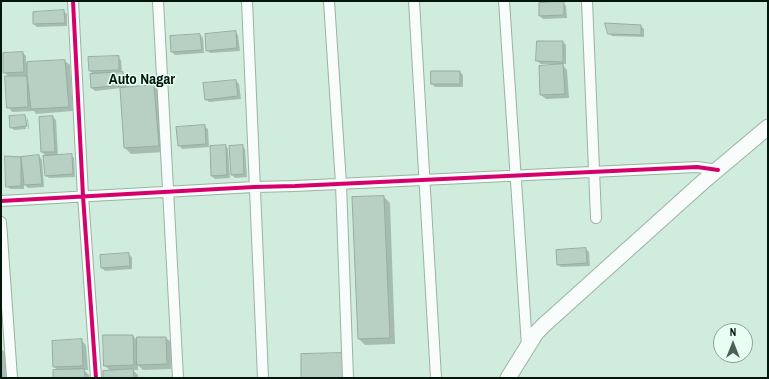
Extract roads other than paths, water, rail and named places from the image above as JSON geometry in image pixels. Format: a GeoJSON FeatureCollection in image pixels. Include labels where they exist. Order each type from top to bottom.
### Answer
{"type":"FeatureCollection","features":[{"type":"Feature","properties":{"kind":"main road"},"geometry":{"type":"LineString","coordinates":[[508,378],[527,346],[536,333],[545,324],[768,127]]}},
{"type":"Feature","properties":{"kind":"street"},"geometry":{"type":"LineString","coordinates":[[73,1],[83,196],[96,378]]}},
{"type":"Feature","properties":{"kind":"street"},"geometry":{"type":"LineString","coordinates":[[158,1],[178,378]]}},
{"type":"Feature","properties":{"kind":"street"},"geometry":{"type":"LineString","coordinates":[[246,1],[262,378]]}},
{"type":"Feature","properties":{"kind":"street"},"geometry":{"type":"LineString","coordinates":[[329,1],[341,184],[348,378]]}},
{"type":"Feature","properties":{"kind":"street"},"geometry":{"type":"LineString","coordinates":[[414,1],[436,378]]}},
{"type":"Feature","properties":{"kind":"street"},"geometry":{"type":"LineString","coordinates":[[504,1],[527,346]]}},
{"type":"Feature","properties":{"kind":"street"},"geometry":{"type":"LineString","coordinates":[[587,1],[596,218]]}},
{"type":"Feature","properties":{"kind":"street"},"geometry":{"type":"LineString","coordinates":[[1,202],[254,187],[697,167],[718,170]]}},
{"type":"Feature","properties":{"kind":"street"},"geometry":{"type":"LineString","coordinates":[[1,222],[12,378]]}},
{"type":"Feature","properties":{"kind":"district","name":"Auto Nagar"},"geometry":{"type":"Point","coordinates":[142,80]}}]}
